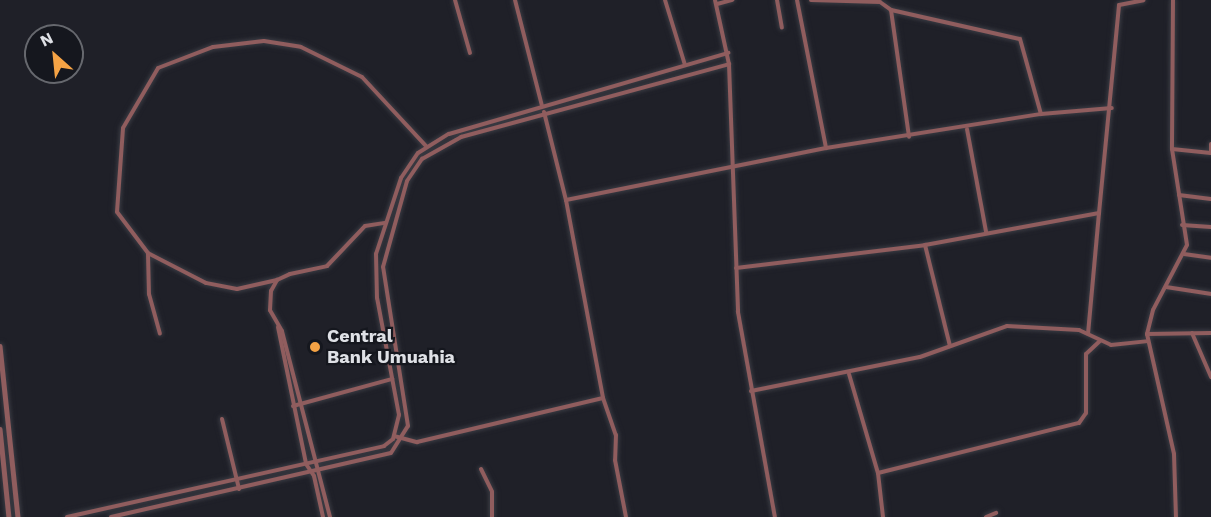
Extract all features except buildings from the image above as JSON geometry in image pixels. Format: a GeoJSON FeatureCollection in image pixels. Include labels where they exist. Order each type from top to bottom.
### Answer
{"type":"FeatureCollection","features":[{"type":"Feature","properties":{"kind":"street"},"geometry":{"type":"LineString","coordinates":[[455,0],[470,53]]}},
{"type":"Feature","properties":{"kind":"street"},"geometry":{"type":"LineString","coordinates":[[515,0],[542,106]]}},
{"type":"Feature","properties":{"kind":"street"},"geometry":{"type":"LineString","coordinates":[[665,0],[685,65]]}},
{"type":"Feature","properties":{"kind":"street"},"geometry":{"type":"LineString","coordinates":[[732,0],[716,2],[729,64],[736,268],[751,392],[775,517]]}},
{"type":"Feature","properties":{"kind":"street"},"geometry":{"type":"LineString","coordinates":[[777,0],[782,28]]}},
{"type":"Feature","properties":{"kind":"street"},"geometry":{"type":"LineString","coordinates":[[797,0],[826,148]]}},
{"type":"Feature","properties":{"kind":"street"},"geometry":{"type":"LineString","coordinates":[[811,0],[880,2],[891,10],[1020,39],[1041,114]]}},
{"type":"Feature","properties":{"kind":"street"},"geometry":{"type":"LineString","coordinates":[[1088,333],[1112,108],[1119,2],[1144,0]]}},
{"type":"Feature","properties":{"kind":"street"},"geometry":{"type":"LineString","coordinates":[[1173,0],[1172,149],[1182,225],[1187,237],[1184,254],[1166,287],[1147,334],[1174,454],[1176,517]]}},
{"type":"Feature","properties":{"kind":"street"},"geometry":{"type":"LineString","coordinates":[[891,10],[909,137]]}},
{"type":"Feature","properties":{"kind":"street"},"geometry":{"type":"LineString","coordinates":[[385,223],[365,226],[327,266],[237,289],[206,283],[148,253],[117,212],[123,128],[147,81],[172,59],[213,47],[264,40],[318,52],[383,94],[426,146]]}},
{"type":"Feature","properties":{"kind":"street"},"geometry":{"type":"LineString","coordinates":[[67,517],[384,446],[394,436],[399,415],[375,273],[385,223],[408,165],[426,146],[489,121],[728,53]]}},
{"type":"Feature","properties":{"kind":"street"},"geometry":{"type":"LineString","coordinates":[[111,517],[381,457],[402,441],[407,416],[384,285],[390,232],[407,181],[422,159],[450,141],[491,128],[636,86],[729,64]]}},
{"type":"Feature","properties":{"kind":"street"},"geometry":{"type":"LineString","coordinates":[[634,80],[636,86]]}},
{"type":"Feature","properties":{"kind":"street"},"geometry":{"type":"LineString","coordinates":[[566,200],[731,166],[787,160],[826,148],[967,129],[1041,114],[1112,108]]}},
{"type":"Feature","properties":{"kind":"street"},"geometry":{"type":"LineString","coordinates":[[544,112],[566,200],[603,398],[616,435],[615,460],[627,517]]}},
{"type":"Feature","properties":{"kind":"street"},"geometry":{"type":"LineString","coordinates":[[489,121],[491,128]]}},
{"type":"Feature","properties":{"kind":"street"},"geometry":{"type":"LineString","coordinates":[[967,129],[986,232]]}},
{"type":"Feature","properties":{"kind":"street"},"geometry":{"type":"LineString","coordinates":[[1172,149],[1211,153],[1211,144]]}},
{"type":"Feature","properties":{"kind":"street"},"geometry":{"type":"LineString","coordinates":[[1179,195],[1211,199]]}},
{"type":"Feature","properties":{"kind":"street"},"geometry":{"type":"LineString","coordinates":[[736,268],[926,245],[986,232],[1099,213]]}},
{"type":"Feature","properties":{"kind":"street"},"geometry":{"type":"LineString","coordinates":[[1182,225],[1211,227]]}},
{"type":"Feature","properties":{"kind":"street"},"geometry":{"type":"LineString","coordinates":[[926,245],[950,346]]}},
{"type":"Feature","properties":{"kind":"street"},"geometry":{"type":"LineString","coordinates":[[148,253],[149,294],[160,334]]}},
{"type":"Feature","properties":{"kind":"street"},"geometry":{"type":"LineString","coordinates":[[1184,254],[1211,258]]}},
{"type":"Feature","properties":{"kind":"street"},"geometry":{"type":"LineString","coordinates":[[277,280],[270,310],[278,327],[312,462],[318,471],[330,517]]}},
{"type":"Feature","properties":{"kind":"street"},"geometry":{"type":"LineString","coordinates":[[1166,287],[1211,294]]}},
{"type":"Feature","properties":{"kind":"street"},"geometry":{"type":"LineString","coordinates":[[751,392],[849,374],[950,346],[1007,326],[1088,333],[1100,341],[1148,341]]}},
{"type":"Feature","properties":{"kind":"street"},"geometry":{"type":"LineString","coordinates":[[278,327],[306,464],[312,472],[323,517]]}},
{"type":"Feature","properties":{"kind":"street"},"geometry":{"type":"LineString","coordinates":[[1192,333],[1211,377]]}},
{"type":"Feature","properties":{"kind":"street"},"geometry":{"type":"LineString","coordinates":[[1147,334],[1211,333]]}},
{"type":"Feature","properties":{"kind":"street"},"geometry":{"type":"LineString","coordinates":[[878,472],[1079,423],[1086,413],[1086,354],[1100,341]]}},
{"type":"Feature","properties":{"kind":"street"},"geometry":{"type":"LineString","coordinates":[[0,346],[18,517]]}},
{"type":"Feature","properties":{"kind":"street"},"geometry":{"type":"LineString","coordinates":[[849,374],[878,472],[883,517]]}},
{"type":"Feature","properties":{"kind":"street"},"geometry":{"type":"LineString","coordinates":[[293,406],[392,380]]}},
{"type":"Feature","properties":{"kind":"street"},"geometry":{"type":"LineString","coordinates":[[394,436],[402,441],[417,442],[603,398]]}},
{"type":"Feature","properties":{"kind":"street"},"geometry":{"type":"LineString","coordinates":[[222,419],[238,489]]}},
{"type":"Feature","properties":{"kind":"street"},"geometry":{"type":"LineString","coordinates":[[0,429],[9,517]]}},
{"type":"Feature","properties":{"kind":"street"},"geometry":{"type":"LineString","coordinates":[[481,469],[492,492],[492,517]]}},
{"type":"Feature","properties":{"kind":"street"},"geometry":{"type":"LineString","coordinates":[[986,517],[996,513]]}},
{"type":"Feature","properties":{"kind":"place","name":"Central Bank Umuahia"},"geometry":{"type":"Point","coordinates":[315,347]}}]}
